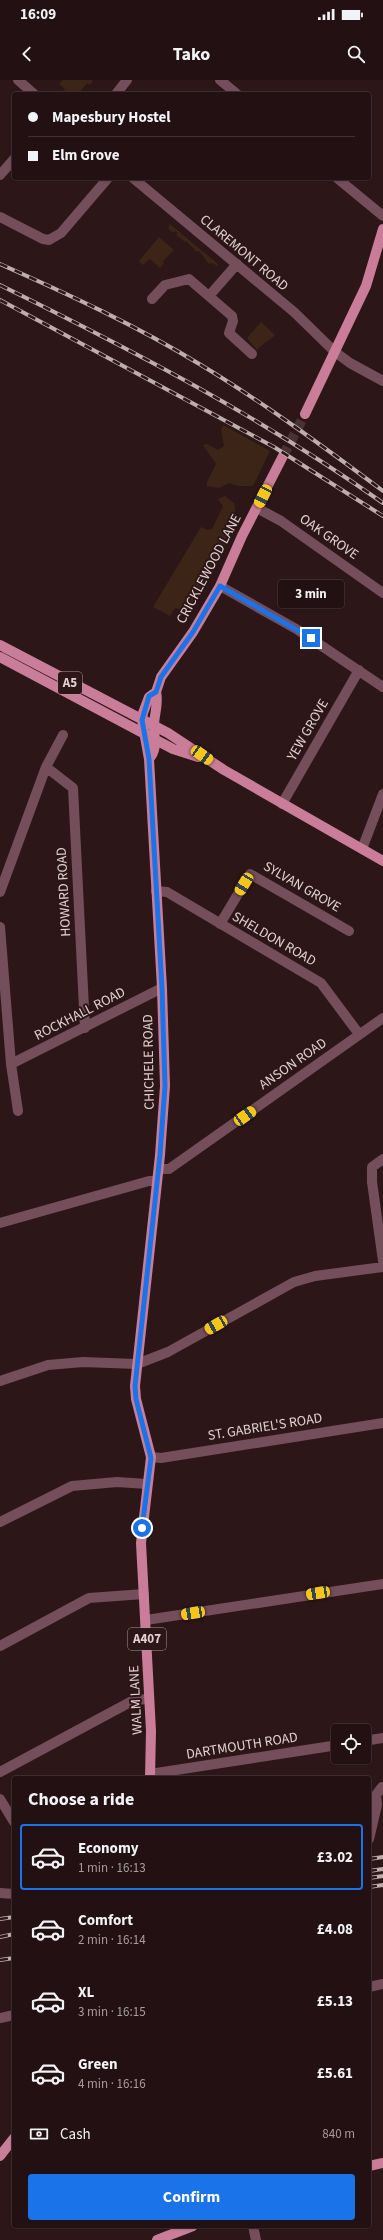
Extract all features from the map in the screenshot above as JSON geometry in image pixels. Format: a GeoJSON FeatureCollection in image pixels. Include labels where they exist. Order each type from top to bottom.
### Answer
{"type":"FeatureCollection","features":[{"type":"Feature","properties":{"kind":"main road"},"geometry":{"type":"LineString","coordinates":[[304,414],[366,286],[383,229]]}},
{"type":"Feature","properties":{"kind":"main road","name":"CRICKLEWOOD LANE"},"geometry":{"type":"LineString","coordinates":[[154,726],[158,701],[156,692],[161,677],[193,632],[220,586],[242,536],[283,456]]}},
{"type":"Feature","properties":{"kind":"main road","name":"A5"},"geometry":{"type":"LineString","coordinates":[[0,645],[154,726],[282,804],[383,861]]}},
{"type":"Feature","properties":{"kind":"main road","name":"A5"},"geometry":{"type":"LineString","coordinates":[[0,657],[173,749],[212,762]]}},
{"type":"Feature","properties":{"kind":"main road","name":"CRICKLEWOOD LANE"},"geometry":{"type":"LineString","coordinates":[[142,720],[149,696],[156,692]]}},
{"type":"Feature","properties":{"kind":"main road","name":"A407"},"geometry":{"type":"LineString","coordinates":[[142,720],[145,733]]}},
{"type":"Feature","properties":{"kind":"main road","name":"A407"},"geometry":{"type":"LineString","coordinates":[[154,726],[156,740]]}},
{"type":"Feature","properties":{"kind":"main road","name":"CHICHELE ROAD"},"geometry":{"type":"LineString","coordinates":[[137,1364],[159,1169],[165,1086],[162,988],[149,759],[145,733]]}},
{"type":"Feature","properties":{"kind":"main road","name":"CHICHELE ROAD"},"geometry":{"type":"LineString","coordinates":[[149,759],[154,754],[156,740]]}},
{"type":"Feature","properties":{"kind":"main road","name":"WALM LANE"},"geometry":{"type":"LineString","coordinates":[[137,1364],[135,1386],[136,1399],[151,1458],[141,1543],[152,1750],[150,1776]]}},
{"type":"Feature","properties":{"kind":"main road"},"geometry":{"type":"LineString","coordinates":[[0,2156],[12,2141]]}},
{"type":"Feature","properties":{"kind":"main road"},"geometry":{"type":"LineString","coordinates":[[371,2166],[383,2163]]}},
{"type":"Feature","properties":{"kind":"main road"},"geometry":{"type":"LineString","coordinates":[[157,2240],[188,2228]]}},
{"type":"Feature","properties":{"kind":"street"},"geometry":{"type":"LineString","coordinates":[[18,80],[32,92]]}},
{"type":"Feature","properties":{"kind":"street"},"geometry":{"type":"LineString","coordinates":[[118,92],[127,80]]}},
{"type":"Feature","properties":{"kind":"street"},"geometry":{"type":"LineString","coordinates":[[220,80],[235,92]]}},
{"type":"Feature","properties":{"kind":"street"},"geometry":{"type":"LineString","coordinates":[[0,175],[12,161]]}},
{"type":"Feature","properties":{"kind":"street"},"geometry":{"type":"LineString","coordinates":[[0,217],[43,239],[49,240],[61,233],[106,180]]}},
{"type":"Feature","properties":{"kind":"street","name":"CLAREMONT ROAD"},"geometry":{"type":"LineString","coordinates":[[135,180],[294,312],[335,352],[350,363],[383,381]]}},
{"type":"Feature","properties":{"kind":"street"},"geometry":{"type":"LineString","coordinates":[[339,180],[383,216]]}},
{"type":"Feature","properties":{"kind":"street"},"geometry":{"type":"LineString","coordinates":[[209,296],[237,264]]}},
{"type":"Feature","properties":{"kind":"street"},"geometry":{"type":"LineString","coordinates":[[152,298],[165,285],[184,279],[189,279],[232,316],[233,321],[229,333],[252,354]]}},
{"type":"Feature","properties":{"kind":"street","name":"OAK GROVE"},"geometry":{"type":"LineString","coordinates":[[257,508],[271,515],[383,593]]}},
{"type":"Feature","properties":{"kind":"street"},"geometry":{"type":"LineString","coordinates":[[220,586],[298,630],[383,687]]}},
{"type":"Feature","properties":{"kind":"street","name":"YEW GROVE"},"geometry":{"type":"LineString","coordinates":[[282,804],[359,670]]}},
{"type":"Feature","properties":{"kind":"street"},"geometry":{"type":"LineString","coordinates":[[0,892],[46,767],[63,735]]}},
{"type":"Feature","properties":{"kind":"street","name":"HOWARD ROAD"},"geometry":{"type":"LineString","coordinates":[[46,767],[72,788],[85,1028]]}},
{"type":"Feature","properties":{"kind":"street"},"geometry":{"type":"LineString","coordinates":[[362,849],[383,794]]}},
{"type":"Feature","properties":{"kind":"street","name":"SYLVAN GROVE"},"geometry":{"type":"LineString","coordinates":[[220,924],[250,874],[349,931]]}},
{"type":"Feature","properties":{"kind":"street","name":"SHELDON ROAD"},"geometry":{"type":"LineString","coordinates":[[156,892],[167,892],[321,983],[359,1034]]}},
{"type":"Feature","properties":{"kind":"street"},"geometry":{"type":"LineString","coordinates":[[0,927],[11,1064],[18,1111]]}},
{"type":"Feature","properties":{"kind":"street","name":"ROCKHALL ROAD"},"geometry":{"type":"LineString","coordinates":[[11,1064],[162,988]]}},
{"type":"Feature","properties":{"kind":"street","name":"ANSON ROAD"},"geometry":{"type":"LineString","coordinates":[[159,1169],[169,1169],[383,1018]]}},
{"type":"Feature","properties":{"kind":"street"},"geometry":{"type":"LineString","coordinates":[[383,1159],[372,1167],[372,1182],[383,1261]]}},
{"type":"Feature","properties":{"kind":"street"},"geometry":{"type":"LineString","coordinates":[[0,1223],[149,1181],[157,1181]]}},
{"type":"Feature","properties":{"kind":"street"},"geometry":{"type":"LineString","coordinates":[[0,1381],[48,1365],[83,1362],[137,1364],[168,1352],[294,1282],[315,1276],[383,1267]]}},
{"type":"Feature","properties":{"kind":"street","name":"ST. GABRIEL'S ROAD"},"geometry":{"type":"LineString","coordinates":[[151,1458],[161,1458],[383,1423]]}},
{"type":"Feature","properties":{"kind":"street"},"geometry":{"type":"LineString","coordinates":[[0,1522],[72,1486],[117,1482],[148,1484]]}},
{"type":"Feature","properties":{"kind":"street"},"geometry":{"type":"LineString","coordinates":[[146,1620],[383,1584]]}},
{"type":"Feature","properties":{"kind":"street"},"geometry":{"type":"LineString","coordinates":[[0,1646],[89,1598],[144,1594]]}},
{"type":"Feature","properties":{"kind":"street"},"geometry":{"type":"LineString","coordinates":[[0,1772],[134,1700],[149,1699]]}},
{"type":"Feature","properties":{"kind":"street"},"geometry":{"type":"LineString","coordinates":[[371,1740],[383,1738]]}},
{"type":"Feature","properties":{"kind":"street","name":"DARTMOUTH ROAD"},"geometry":{"type":"LineString","coordinates":[[150,1776],[331,1746]]}},
{"type":"Feature","properties":{"kind":"street"},"geometry":{"type":"LineString","coordinates":[[371,1832],[382,1793]]}},
{"type":"Feature","properties":{"kind":"street"},"geometry":{"type":"LineString","coordinates":[[0,1799],[12,1819]]}},
{"type":"Feature","properties":{"kind":"street"},"geometry":{"type":"LineString","coordinates":[[0,1894],[12,1894]]}},
{"type":"Feature","properties":{"kind":"street"},"geometry":{"type":"LineString","coordinates":[[371,1987],[383,1984]]}},
{"type":"Feature","properties":{"kind":"street"},"geometry":{"type":"LineString","coordinates":[[0,2018],[12,2015]]}},
{"type":"Feature","properties":{"kind":"street"},"geometry":{"type":"LineString","coordinates":[[253,2228],[256,2240]]}},
{"type":"Feature","properties":{"kind":"shaded area"},"geometry":{"type":"Polygon","coordinates":[[[63,80],[93,81],[90,85],[87,83],[80,92],[62,92],[65,89],[59,84],[63,80]]]}},
{"type":"Feature","properties":{"kind":"shaded area"},"geometry":{"type":"Polygon","coordinates":[[[170,224],[218,264],[218,266],[211,263],[209,264],[199,251],[197,252],[186,241],[185,242],[176,235],[178,233],[175,231],[173,233],[168,228],[170,224]]]}},
{"type":"Feature","properties":{"kind":"shaded area"},"geometry":{"type":"Polygon","coordinates":[[[159,237],[174,250],[163,261],[164,263],[160,268],[150,259],[143,265],[139,261],[159,237]]]}},
{"type":"Feature","properties":{"kind":"shaded area"},"geometry":{"type":"Polygon","coordinates":[[[261,322],[275,335],[257,350],[247,338],[261,322]]]}},
{"type":"Feature","properties":{"kind":"shaded area"},"geometry":{"type":"Polygon","coordinates":[[[223,425],[270,451],[253,486],[238,486],[229,483],[219,488],[207,486],[207,482],[216,464],[203,445],[207,444],[218,450],[224,446],[221,430],[223,425]]]}},
{"type":"Feature","properties":{"kind":"shaded area"},"geometry":{"type":"Polygon","coordinates":[[[225,496],[234,503],[235,514],[232,527],[220,558],[190,612],[175,608],[170,616],[153,607],[201,527],[207,530],[212,529],[223,506],[218,499],[225,496]]]}},
{"type":"Feature","properties":{"kind":"tunnel"},"geometry":{"type":"LineString","coordinates":[[283,456],[305,414]]}},
{"type":"Feature","properties":{"kind":"railway"},"geometry":{"type":"LineString","coordinates":[[0,264],[102,311],[201,365],[271,410],[383,491]]}},
{"type":"Feature","properties":{"kind":"railway"},"geometry":{"type":"LineString","coordinates":[[0,285],[196,386],[291,442],[383,503]]}},
{"type":"Feature","properties":{"kind":"railway"},"geometry":{"type":"LineString","coordinates":[[0,300],[274,447],[383,516]]}},
{"type":"Feature","properties":{"kind":"railway"},"geometry":{"type":"LineString","coordinates":[[371,1859],[383,1857]]}},
{"type":"Feature","properties":{"kind":"railway"},"geometry":{"type":"LineString","coordinates":[[371,1871],[383,1869]]}},
{"type":"Feature","properties":{"kind":"railway"},"geometry":{"type":"LineString","coordinates":[[371,1878],[383,1876]]}},
{"type":"Feature","properties":{"kind":"railway"},"geometry":{"type":"LineString","coordinates":[[371,1887],[383,1885]]}},
{"type":"Feature","properties":{"kind":"railway"},"geometry":{"type":"LineString","coordinates":[[0,1919],[12,1917]]}},
{"type":"Feature","properties":{"kind":"railway"},"geometry":{"type":"LineString","coordinates":[[0,1937],[12,1934]]}},
{"type":"Feature","properties":{"kind":"railway"},"geometry":{"type":"LineString","coordinates":[[0,1960],[12,1958]]}},
{"type":"Feature","properties":{"kind":"route"},"geometry":{"type":"LineString","coordinates":[[142,1528],[144,1500],[151,1458],[136,1399],[135,1386],[139,1334],[160,1155],[165,1086],[162,988],[149,759],[142,720],[143,713],[149,696],[156,692],[161,677],[193,632],[220,586],[311,638]]}}]}
